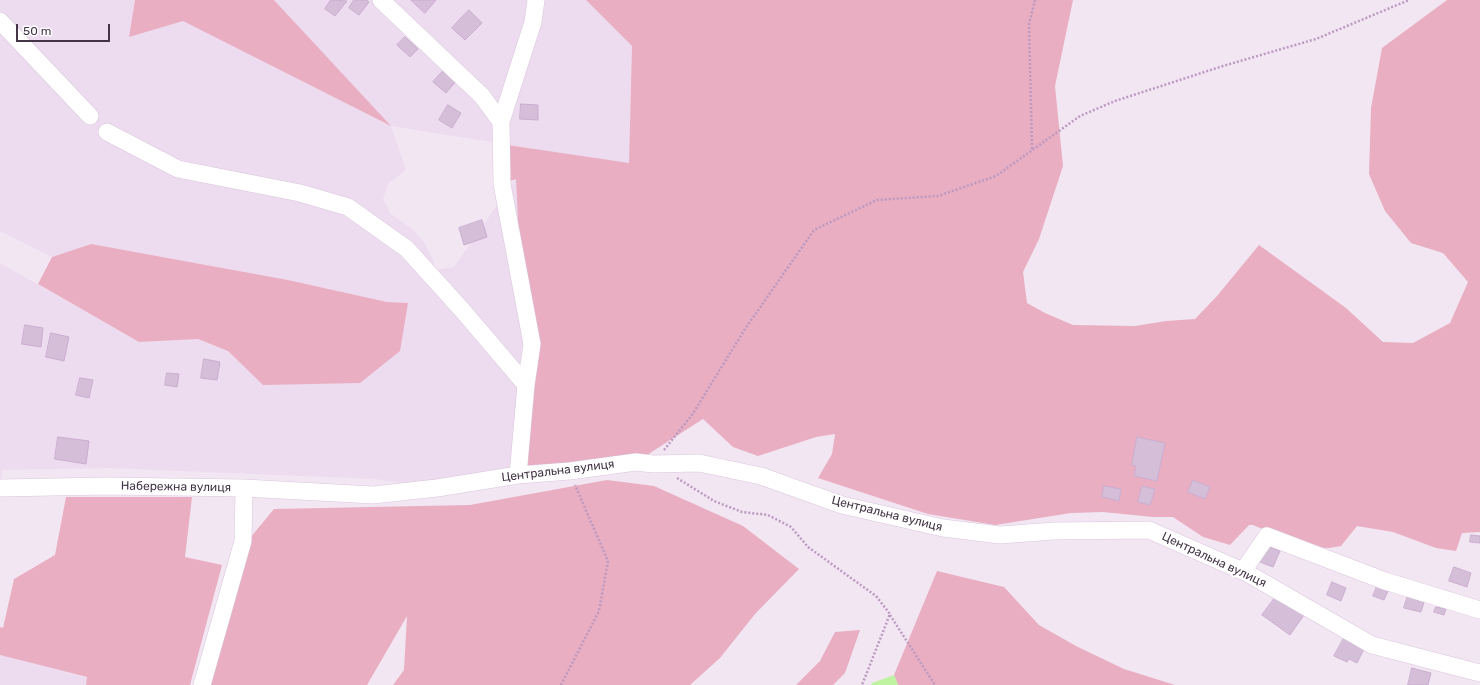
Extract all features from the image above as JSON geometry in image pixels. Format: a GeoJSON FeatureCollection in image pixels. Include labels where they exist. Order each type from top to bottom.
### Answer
{"type":"FeatureCollection","features":[{"type":"Feature","properties":{"kind":"street"},"geometry":{"type":"LineString","coordinates":[[381,0],[482,96],[502,122]]}},
{"type":"Feature","properties":{"kind":"street"},"geometry":{"type":"LineString","coordinates":[[518,475],[526,385],[532,344],[502,184],[502,122],[533,22],[536,0]]}},
{"type":"Feature","properties":{"kind":"street"},"geometry":{"type":"LineString","coordinates":[[0,21],[90,116]]}},
{"type":"Feature","properties":{"kind":"street"},"geometry":{"type":"LineString","coordinates":[[107,132],[178,168],[300,193],[348,207],[407,249],[526,385]]}},
{"type":"Feature","properties":{"kind":"street","name":"Центральна вулиця"},"geometry":{"type":"LineString","coordinates":[[244,488],[373,495],[437,488],[518,475],[570,471],[636,462],[653,464],[699,463],[761,476],[842,505],[943,528],[1000,535],[1149,530],[1243,571],[1372,645],[1480,673]]}},
{"type":"Feature","properties":{"kind":"street","name":"Набережна вулиця"},"geometry":{"type":"LineString","coordinates":[[0,488],[107,486],[244,488],[243,541],[202,685]]}},
{"type":"Feature","properties":{"kind":"street"},"geometry":{"type":"LineString","coordinates":[[1243,571],[1267,536],[1385,581],[1480,610]]}},
{"type":"Feature","properties":{"kind":"path"},"geometry":{"type":"LineString","coordinates":[[1032,150],[1029,24],[1035,0]]}},
{"type":"Feature","properties":{"kind":"path"},"geometry":{"type":"LineString","coordinates":[[653,464],[692,415],[745,329],[814,230],[877,200],[938,196],[996,176],[1080,116],[1115,101],[1223,66],[1316,39],[1409,0]]}},
{"type":"Feature","properties":{"kind":"path"},"geometry":{"type":"LineString","coordinates":[[561,685],[599,611],[608,561],[570,471]]}},
{"type":"Feature","properties":{"kind":"path"},"geometry":{"type":"LineString","coordinates":[[676,477],[714,501],[742,512],[768,515],[791,527],[808,547],[876,596],[890,614],[935,685]]}},
{"type":"Feature","properties":{"kind":"path"},"geometry":{"type":"LineString","coordinates":[[862,685],[890,614]]}},
{"type":"Feature","properties":{"kind":"shaded area"},"geometry":{"type":"Polygon","coordinates":[[[0,0],[135,0],[129,37],[183,21],[389,125],[274,0],[586,0],[632,46],[629,164],[391,126],[406,170],[389,183],[383,198],[390,213],[412,229],[423,241],[433,259],[435,270],[454,267],[516,178],[532,344],[518,475],[437,488],[375,479],[109,468],[2,470],[0,494],[0,263],[139,342],[198,339],[228,351],[263,385],[408,303],[387,302],[288,280],[91,244],[52,257],[0,231],[0,0]]]}},
{"type":"Feature","properties":{"kind":"shaded area"},"geometry":{"type":"Polygon","coordinates":[[[135,0],[274,0],[391,126],[183,21],[129,37],[135,0]]]}},
{"type":"Feature","properties":{"kind":"shaded area"},"geometry":{"type":"Polygon","coordinates":[[[586,0],[1073,0],[1055,86],[1063,166],[1039,239],[1023,272],[1027,303],[1045,313],[1073,325],[1135,326],[1166,321],[1195,319],[1217,296],[1259,245],[1346,308],[1383,342],[1413,343],[1450,323],[1468,282],[1443,253],[1411,243],[1385,211],[1369,174],[1371,108],[1382,48],[1447,0],[1480,0],[1480,532],[1462,533],[1456,551],[1436,548],[1393,532],[1357,526],[1341,546],[1329,548],[1306,547],[1253,525],[1249,525],[1230,545],[1203,537],[1173,517],[1153,517],[1103,512],[1071,513],[995,525],[928,514],[818,478],[832,454],[835,434],[816,437],[758,456],[733,447],[703,419],[636,462],[518,475],[526,385],[516,179],[502,184],[501,144],[629,163],[632,46],[586,0]]]}},
{"type":"Feature","properties":{"kind":"shaded area"},"geometry":{"type":"Polygon","coordinates":[[[91,244],[288,280],[387,302],[408,303],[400,351],[360,383],[263,385],[228,351],[198,339],[139,342],[38,284],[52,257],[91,244]]]}},
{"type":"Feature","properties":{"kind":"shaded area"},"geometry":{"type":"Polygon","coordinates":[[[607,480],[654,486],[743,526],[799,569],[755,614],[720,658],[690,685],[393,685],[404,670],[407,616],[367,685],[208,685],[250,538],[274,509],[470,505],[607,480]]]}},
{"type":"Feature","properties":{"kind":"shaded area"},"geometry":{"type":"Polygon","coordinates":[[[66,497],[192,497],[185,557],[222,565],[190,685],[86,685],[87,677],[0,655],[0,627],[3,628],[14,579],[55,555],[66,497]]]}},
{"type":"Feature","properties":{"kind":"shaded area"},"geometry":{"type":"Polygon","coordinates":[[[937,571],[1004,587],[1039,625],[1076,646],[1124,669],[1175,685],[898,685],[894,675],[937,571]]]}},
{"type":"Feature","properties":{"kind":"shaded area"},"geometry":{"type":"Polygon","coordinates":[[[860,630],[845,673],[833,685],[796,685],[820,661],[835,632],[860,630]]]}},
{"type":"Feature","properties":{"kind":"shaded area"},"geometry":{"type":"Polygon","coordinates":[[[0,655],[88,678],[86,685],[0,685],[0,655]]]}},
{"type":"Feature","properties":{"kind":"shaded area"},"geometry":{"type":"Polygon","coordinates":[[[894,675],[898,685],[871,685],[872,683],[894,675]]]}},
{"type":"Feature","properties":{"kind":"building"},"geometry":{"type":"Polygon","coordinates":[[[331,0],[347,1],[335,16],[325,9],[331,0]]]}},
{"type":"Feature","properties":{"kind":"building"},"geometry":{"type":"Polygon","coordinates":[[[354,0],[367,0],[369,2],[359,15],[349,8],[354,0]]]}},
{"type":"Feature","properties":{"kind":"building"},"geometry":{"type":"Polygon","coordinates":[[[411,0],[436,0],[425,13],[411,0]]]}},
{"type":"Feature","properties":{"kind":"building"},"geometry":{"type":"Polygon","coordinates":[[[469,10],[482,23],[465,40],[452,28],[469,10]]]}},
{"type":"Feature","properties":{"kind":"building"},"geometry":{"type":"Polygon","coordinates":[[[405,37],[418,49],[410,57],[397,45],[405,37]]]}},
{"type":"Feature","properties":{"kind":"building"},"geometry":{"type":"Polygon","coordinates":[[[445,69],[457,80],[446,93],[433,82],[445,69]]]}},
{"type":"Feature","properties":{"kind":"building"},"geometry":{"type":"Polygon","coordinates":[[[521,104],[538,105],[538,120],[520,119],[521,104]]]}},
{"type":"Feature","properties":{"kind":"building"},"geometry":{"type":"Polygon","coordinates":[[[448,105],[461,113],[452,128],[439,120],[448,105]]]}},
{"type":"Feature","properties":{"kind":"building"},"geometry":{"type":"Polygon","coordinates":[[[482,220],[487,237],[464,245],[459,228],[482,220]]]}},
{"type":"Feature","properties":{"kind":"building"},"geometry":{"type":"Polygon","coordinates":[[[25,325],[43,328],[41,347],[22,344],[25,325]]]}},
{"type":"Feature","properties":{"kind":"building"},"geometry":{"type":"Polygon","coordinates":[[[51,333],[69,337],[64,361],[46,357],[51,333]]]}},
{"type":"Feature","properties":{"kind":"building"},"geometry":{"type":"Polygon","coordinates":[[[204,359],[220,362],[217,380],[201,378],[204,359]]]}},
{"type":"Feature","properties":{"kind":"building"},"geometry":{"type":"Polygon","coordinates":[[[167,373],[179,374],[177,387],[165,385],[167,373]]]}},
{"type":"Feature","properties":{"kind":"building"},"geometry":{"type":"Polygon","coordinates":[[[80,378],[93,380],[89,398],[76,395],[80,378]]]}},
{"type":"Feature","properties":{"kind":"building"},"geometry":{"type":"Polygon","coordinates":[[[58,437],[89,441],[86,464],[55,459],[58,437]]]}},
{"type":"Feature","properties":{"kind":"building"},"geometry":{"type":"Polygon","coordinates":[[[1137,437],[1165,443],[1157,481],[1134,476],[1136,466],[1132,465],[1137,437]]]}},
{"type":"Feature","properties":{"kind":"building"},"geometry":{"type":"Polygon","coordinates":[[[1193,480],[1210,487],[1205,499],[1188,492],[1193,480]]]}},
{"type":"Feature","properties":{"kind":"building"},"geometry":{"type":"Polygon","coordinates":[[[1104,486],[1121,489],[1119,501],[1102,497],[1104,486]]]}},
{"type":"Feature","properties":{"kind":"building"},"geometry":{"type":"Polygon","coordinates":[[[1142,486],[1155,489],[1150,505],[1138,502],[1142,486]]]}},
{"type":"Feature","properties":{"kind":"building"},"geometry":{"type":"Polygon","coordinates":[[[1471,535],[1480,536],[1480,543],[1470,542],[1471,535]]]}},
{"type":"Feature","properties":{"kind":"building"},"geometry":{"type":"Polygon","coordinates":[[[1267,546],[1280,551],[1273,567],[1260,562],[1267,546]]]}},
{"type":"Feature","properties":{"kind":"building"},"geometry":{"type":"Polygon","coordinates":[[[1454,567],[1471,573],[1467,587],[1449,581],[1454,567]]]}},
{"type":"Feature","properties":{"kind":"building"},"geometry":{"type":"Polygon","coordinates":[[[1332,582],[1346,588],[1341,601],[1327,595],[1332,582]]]}},
{"type":"Feature","properties":{"kind":"building"},"geometry":{"type":"Polygon","coordinates":[[[1378,584],[1389,589],[1384,600],[1373,596],[1378,584]]]}},
{"type":"Feature","properties":{"kind":"building"},"geometry":{"type":"Polygon","coordinates":[[[1277,595],[1304,615],[1290,635],[1262,615],[1277,595]]]}},
{"type":"Feature","properties":{"kind":"building"},"geometry":{"type":"Polygon","coordinates":[[[1408,595],[1425,599],[1421,612],[1404,608],[1408,595]]]}},
{"type":"Feature","properties":{"kind":"building"},"geometry":{"type":"Polygon","coordinates":[[[1436,607],[1446,609],[1444,615],[1434,612],[1436,607]]]}},
{"type":"Feature","properties":{"kind":"building"},"geometry":{"type":"Polygon","coordinates":[[[1344,638],[1364,649],[1357,663],[1349,659],[1347,662],[1334,656],[1344,638]]]}},
{"type":"Feature","properties":{"kind":"building"},"geometry":{"type":"Polygon","coordinates":[[[1412,668],[1431,673],[1428,685],[1408,685],[1412,668]]]}}]}
